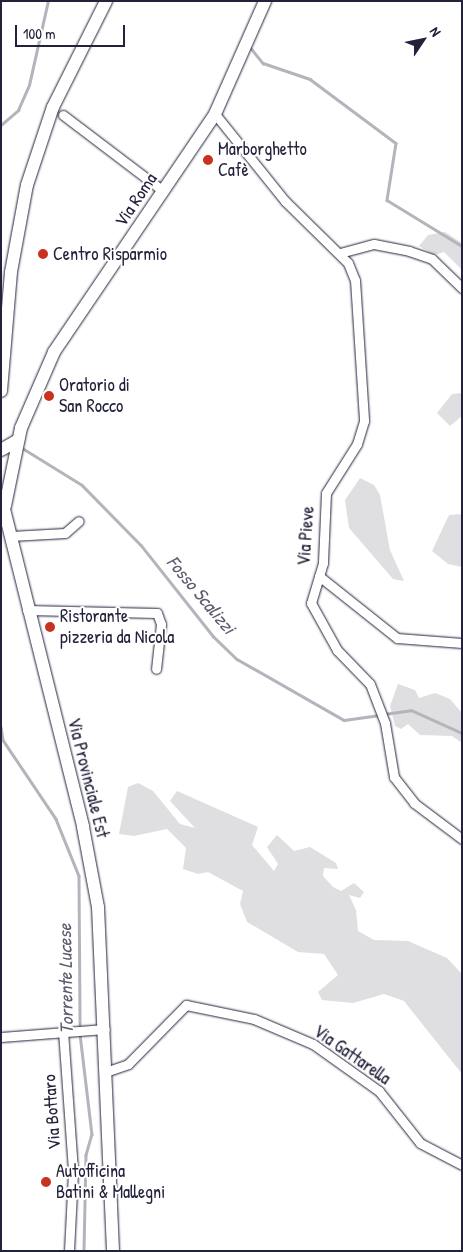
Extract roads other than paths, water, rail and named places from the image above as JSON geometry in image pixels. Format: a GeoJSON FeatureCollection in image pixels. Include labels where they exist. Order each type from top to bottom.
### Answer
{"type":"FeatureCollection","features":[{"type":"Feature","properties":{"kind":"main road"},"geometry":{"type":"LineString","coordinates":[[1,391],[11,272],[27,185],[53,108],[106,1]]}},
{"type":"Feature","properties":{"kind":"main road","name":"Via Roma"},"geometry":{"type":"LineString","coordinates":[[3,503],[4,470],[9,446],[54,352],[215,114],[265,1]]}},
{"type":"Feature","properties":{"kind":"main road","name":"Via Provinciale Est"},"geometry":{"type":"LineString","coordinates":[[3,503],[27,610],[92,869],[108,1071],[113,1251]]}},
{"type":"Feature","properties":{"kind":"street","name":"Via Pieve"},"geometry":{"type":"LineString","coordinates":[[215,114],[285,200],[340,253],[355,280],[364,421],[357,444],[326,493],[319,576],[312,592],[314,616],[337,650],[370,684],[385,723],[391,772],[403,791],[462,839]]}},
{"type":"Feature","properties":{"kind":"street"},"geometry":{"type":"LineString","coordinates":[[63,116],[163,191]]}},
{"type":"Feature","properties":{"kind":"street"},"geometry":{"type":"LineString","coordinates":[[340,253],[374,244],[408,251],[432,259],[462,288]]}},
{"type":"Feature","properties":{"kind":"street"},"geometry":{"type":"LineString","coordinates":[[11,536],[65,533],[79,521]]}},
{"type":"Feature","properties":{"kind":"street"},"geometry":{"type":"LineString","coordinates":[[319,576],[396,638],[462,643]]}},
{"type":"Feature","properties":{"kind":"street"},"geometry":{"type":"LineString","coordinates":[[27,610],[157,613],[161,624],[156,669]]}},
{"type":"Feature","properties":{"kind":"street","name":"Via Gattarella"},"geometry":{"type":"LineString","coordinates":[[108,1071],[128,1064],[186,1005],[254,1018],[313,1044],[378,1091],[420,1143],[462,1165]]}},
{"type":"Feature","properties":{"kind":"street"},"geometry":{"type":"LineString","coordinates":[[1,1037],[105,1029]]}},
{"type":"Feature","properties":{"kind":"street","name":"Via Bottaro"},"geometry":{"type":"LineString","coordinates":[[65,1031],[73,1172],[69,1251]]}},
{"type":"Feature","properties":{"kind":"waterway","name":"Torrente Lucese"},"geometry":{"type":"LineString","coordinates":[[1,125],[18,110],[29,85],[48,1]]}},
{"type":"Feature","properties":{"kind":"waterway"},"geometry":{"type":"LineString","coordinates":[[250,47],[263,63],[310,79],[396,143],[387,200],[462,246]]}},
{"type":"Feature","properties":{"kind":"waterway","name":"Fosso Scalizzi"},"geometry":{"type":"LineString","coordinates":[[24,449],[82,485],[141,545],[214,637],[237,659],[344,720],[378,715]]}},
{"type":"Feature","properties":{"kind":"waterway","name":"Fosso Scalizzi"},"geometry":{"type":"LineString","coordinates":[[384,714],[411,710],[462,733]]}},
{"type":"Feature","properties":{"kind":"waterway","name":"Torrente Lucese"},"geometry":{"type":"LineString","coordinates":[[1,727],[3,740],[56,819],[79,876],[80,1029]]}},
{"type":"Feature","properties":{"kind":"waterway","name":"Torrente Lucese"},"geometry":{"type":"LineString","coordinates":[[80,1034],[92,1134],[86,1155],[84,1251]]}},
{"type":"Feature","properties":{"kind":"place","name":"Marborghetto Cafè"},"geometry":{"type":"Point","coordinates":[208,160]}},
{"type":"Feature","properties":{"kind":"place","name":"Centro Risparmio"},"geometry":{"type":"Point","coordinates":[43,254]}},
{"type":"Feature","properties":{"kind":"place","name":"Oratorio di San Rocco"},"geometry":{"type":"Point","coordinates":[49,396]}},
{"type":"Feature","properties":{"kind":"place","name":"Ristorante pizzeria da Nicola"},"geometry":{"type":"Point","coordinates":[50,627]}},
{"type":"Feature","properties":{"kind":"place","name":"Autofficina Batini & Mallegni"},"geometry":{"type":"Point","coordinates":[46,1182]}}]}
